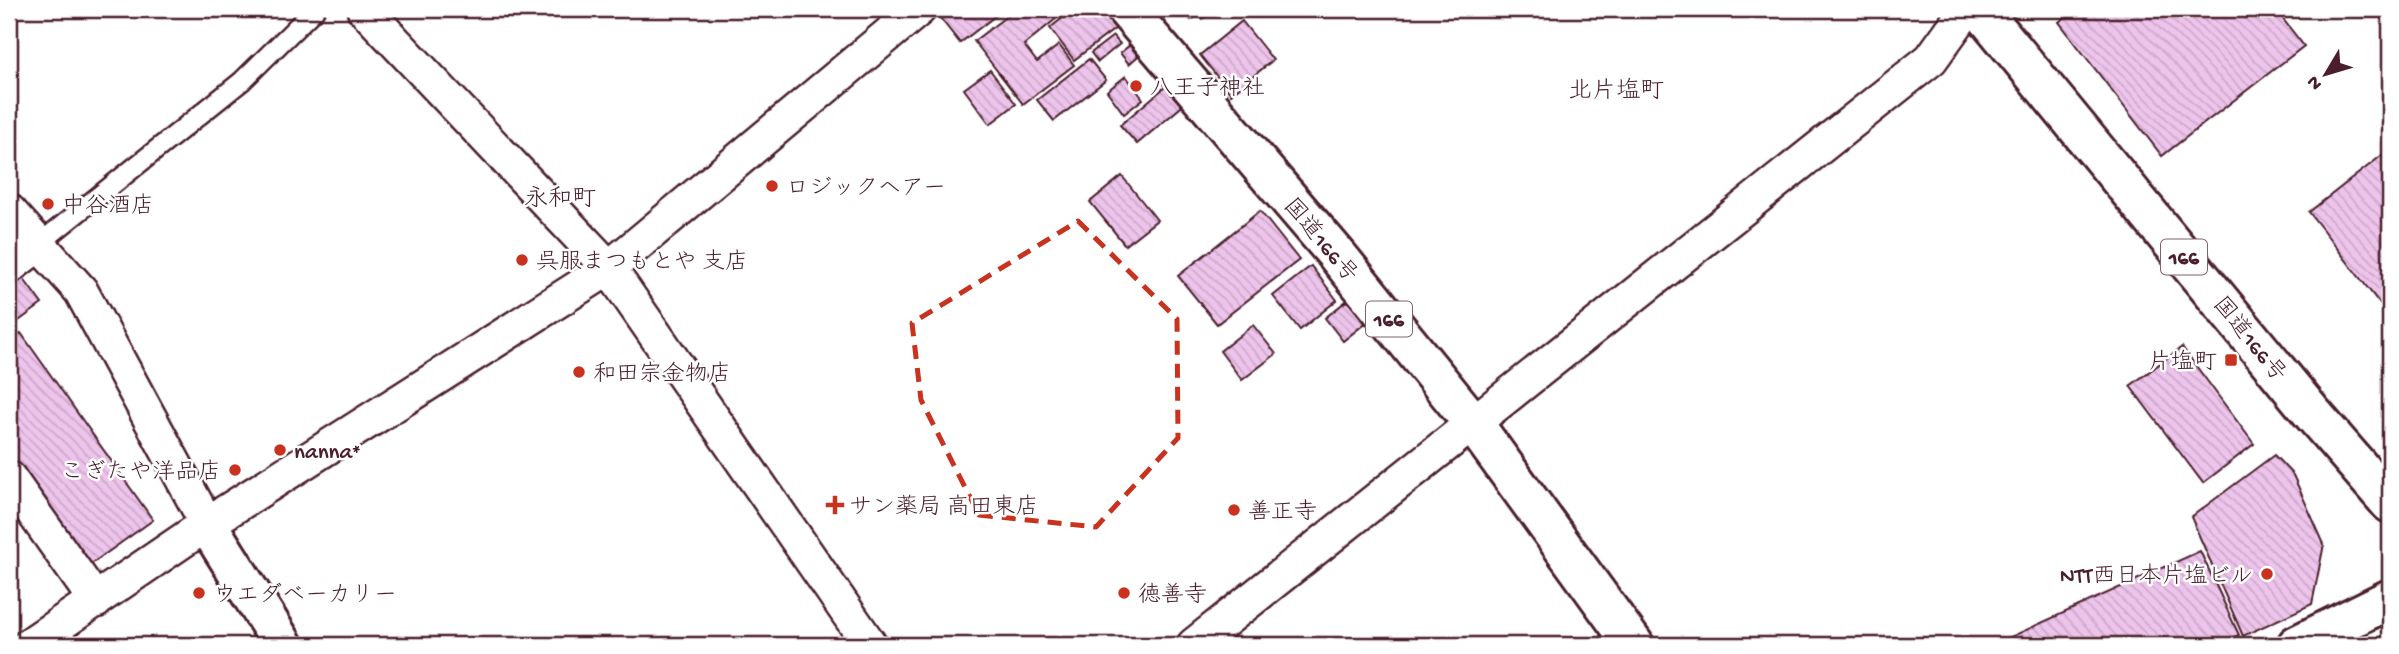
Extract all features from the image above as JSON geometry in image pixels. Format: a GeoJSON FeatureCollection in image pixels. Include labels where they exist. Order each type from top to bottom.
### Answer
{"type":"FeatureCollection","features":[{"type":"Feature","properties":{"kind":"main road","name":"国道166号"},"geometry":{"type":"LineString","coordinates":[[1126,9],[1337,255],[1473,423],[1634,645]]}},
{"type":"Feature","properties":{"kind":"main road","name":"国道166号"},"geometry":{"type":"LineString","coordinates":[[1980,9],[2312,413],[2390,503]]}},
{"type":"Feature","properties":{"kind":"main road"},"geometry":{"type":"LineString","coordinates":[[207,524],[283,645]]}},
{"type":"Feature","properties":{"kind":"main road"},"geometry":{"type":"LineString","coordinates":[[2297,645],[2390,599]]}},
{"type":"Feature","properties":{"kind":"street"},"geometry":{"type":"LineString","coordinates":[[29,645],[207,524],[610,268],[919,9]]}},
{"type":"Feature","properties":{"kind":"street"},"geometry":{"type":"LineString","coordinates":[[1194,645],[1931,59],[1967,9]]}},
{"type":"Feature","properties":{"kind":"street"},"geometry":{"type":"LineString","coordinates":[[380,14],[610,268],[870,645]]}},
{"type":"Feature","properties":{"kind":"street"},"geometry":{"type":"LineString","coordinates":[[9,211],[81,292],[207,524]]}},
{"type":"Feature","properties":{"kind":"street"},"geometry":{"type":"LineString","coordinates":[[9,267],[40,243]]}},
{"type":"Feature","properties":{"kind":"street"},"geometry":{"type":"LineString","coordinates":[[9,478],[96,601]]}},
{"type":"Feature","properties":{"kind":"lane"},"geometry":{"type":"LineString","coordinates":[[40,243],[242,81],[315,9]]}},
{"type":"Feature","properties":{"kind":"highlighted area"},"geometry":{"type":"Polygon","coordinates":[[[1078,221],[1177,319],[1178,438],[1096,527],[979,515],[921,400],[912,323],[1078,221]]]}},
{"type":"Feature","properties":{"kind":"building"},"geometry":{"type":"Polygon","coordinates":[[[952,9],[996,9],[999,13],[960,43],[940,18],[952,9]]]}},
{"type":"Feature","properties":{"kind":"building"},"geometry":{"type":"Polygon","coordinates":[[[1016,9],[1068,9],[1024,45],[1037,62],[1059,45],[1074,65],[1023,104],[974,41],[1016,9]]]}},
{"type":"Feature","properties":{"kind":"building"},"geometry":{"type":"Polygon","coordinates":[[[1074,9],[1101,9],[1116,28],[1074,60],[1050,28],[1074,9]]]}},
{"type":"Feature","properties":{"kind":"building"},"geometry":{"type":"Polygon","coordinates":[[[1182,9],[1217,9],[1202,19],[1199,15],[1191,20],[1182,9]]]}},
{"type":"Feature","properties":{"kind":"building"},"geometry":{"type":"Polygon","coordinates":[[[2076,9],[2275,9],[2304,46],[2162,156],[2059,22],[2076,9]]]}},
{"type":"Feature","properties":{"kind":"building"},"geometry":{"type":"Polygon","coordinates":[[[1242,21],[1273,60],[1231,94],[1200,55],[1242,21]]]}},
{"type":"Feature","properties":{"kind":"building"},"geometry":{"type":"Polygon","coordinates":[[[1113,36],[1120,44],[1098,62],[1091,53],[1113,36]]]}},
{"type":"Feature","properties":{"kind":"building"},"geometry":{"type":"Polygon","coordinates":[[[1130,45],[1138,56],[1129,64],[1120,53],[1130,45]]]}},
{"type":"Feature","properties":{"kind":"building"},"geometry":{"type":"Polygon","coordinates":[[[1089,59],[1106,80],[1054,121],[1037,100],[1089,59]]]}},
{"type":"Feature","properties":{"kind":"building"},"geometry":{"type":"Polygon","coordinates":[[[990,70],[1016,104],[990,124],[964,89],[990,70]]]}},
{"type":"Feature","properties":{"kind":"building"},"geometry":{"type":"Polygon","coordinates":[[[1126,76],[1143,99],[1124,114],[1107,91],[1126,76]]]}},
{"type":"Feature","properties":{"kind":"building"},"geometry":{"type":"Polygon","coordinates":[[[1171,82],[1187,102],[1137,144],[1120,125],[1171,82]]]}},
{"type":"Feature","properties":{"kind":"building"},"geometry":{"type":"Polygon","coordinates":[[[2390,149],[2390,317],[2309,212],[2390,149]]]}},
{"type":"Feature","properties":{"kind":"building"},"geometry":{"type":"Polygon","coordinates":[[[1122,176],[1157,220],[1125,245],[1090,202],[1122,176]]]}},
{"type":"Feature","properties":{"kind":"building"},"geometry":{"type":"Polygon","coordinates":[[[1260,211],[1299,260],[1217,324],[1178,276],[1260,211]]]}},
{"type":"Feature","properties":{"kind":"building"},"geometry":{"type":"Polygon","coordinates":[[[1311,266],[1337,300],[1300,330],[1273,296],[1311,266]]]}},
{"type":"Feature","properties":{"kind":"building"},"geometry":{"type":"Polygon","coordinates":[[[23,278],[42,304],[9,328],[9,288],[23,278]]]}},
{"type":"Feature","properties":{"kind":"building"},"geometry":{"type":"Polygon","coordinates":[[[1360,290],[1378,313],[1343,341],[1325,318],[1360,290]]]}},
{"type":"Feature","properties":{"kind":"building"},"geometry":{"type":"Polygon","coordinates":[[[1253,325],[1276,354],[1242,380],[1220,351],[1253,325]]]}},
{"type":"Feature","properties":{"kind":"building"},"geometry":{"type":"Polygon","coordinates":[[[21,333],[153,520],[84,569],[9,463],[9,341],[21,333]]]}},
{"type":"Feature","properties":{"kind":"building"},"geometry":{"type":"Polygon","coordinates":[[[2182,347],[2254,444],[2203,483],[2130,386],[2182,347]]]}},
{"type":"Feature","properties":{"kind":"building","name":"NTT西日本片塩ビル"},"geometry":{"type":"Polygon","coordinates":[[[2274,455],[2293,475],[2324,544],[2312,604],[2243,636],[2191,517],[2274,455]]]}},
{"type":"Feature","properties":{"kind":"building","name":"NTT西日本片塩ビル"},"geometry":{"type":"Polygon","coordinates":[[[2200,551],[2239,635],[2217,645],[1993,645],[2200,551]]]}},
{"type":"Feature","properties":{"kind":"place","name":"八王子神社"},"geometry":{"type":"Point","coordinates":[1136,86]}},
{"type":"Feature","properties":{"kind":"place","name":"ロジックヘアー"},"geometry":{"type":"Point","coordinates":[772,186]}},
{"type":"Feature","properties":{"kind":"place","name":"中谷酒店"},"geometry":{"type":"Point","coordinates":[48,204]}},
{"type":"Feature","properties":{"kind":"place","name":"呉服まつもとや 支店"},"geometry":{"type":"Point","coordinates":[522,260]}},
{"type":"Feature","properties":{"kind":"place","name":"片塩町"},"geometry":{"type":"Point","coordinates":[2231,360]}},
{"type":"Feature","properties":{"kind":"place","name":"和田宗金物店"},"geometry":{"type":"Point","coordinates":[579,372]}},
{"type":"Feature","properties":{"kind":"place","name":"nanna*"},"geometry":{"type":"Point","coordinates":[280,450]}},
{"type":"Feature","properties":{"kind":"place","name":"こぎたや洋品店"},"geometry":{"type":"Point","coordinates":[235,470]}},
{"type":"Feature","properties":{"kind":"place","name":"サン薬局 高田東店"},"geometry":{"type":"Point","coordinates":[835,505]}},
{"type":"Feature","properties":{"kind":"place","name":"善正寺"},"geometry":{"type":"Point","coordinates":[1234,510]}},
{"type":"Feature","properties":{"kind":"place","name":"NTT西日本片塩ビル"},"geometry":{"type":"Point","coordinates":[2267,574]}},
{"type":"Feature","properties":{"kind":"place","name":"ウエダベーカリー"},"geometry":{"type":"Point","coordinates":[199,593]}},
{"type":"Feature","properties":{"kind":"place","name":"徳善寺"},"geometry":{"type":"Point","coordinates":[1124,593]}},
{"type":"Feature","properties":{"kind":"district","name":"北片塩町"},"geometry":{"type":"Point","coordinates":[1616,89]}},
{"type":"Feature","properties":{"kind":"district","name":"永和町"},"geometry":{"type":"Point","coordinates":[560,197]}}]}
